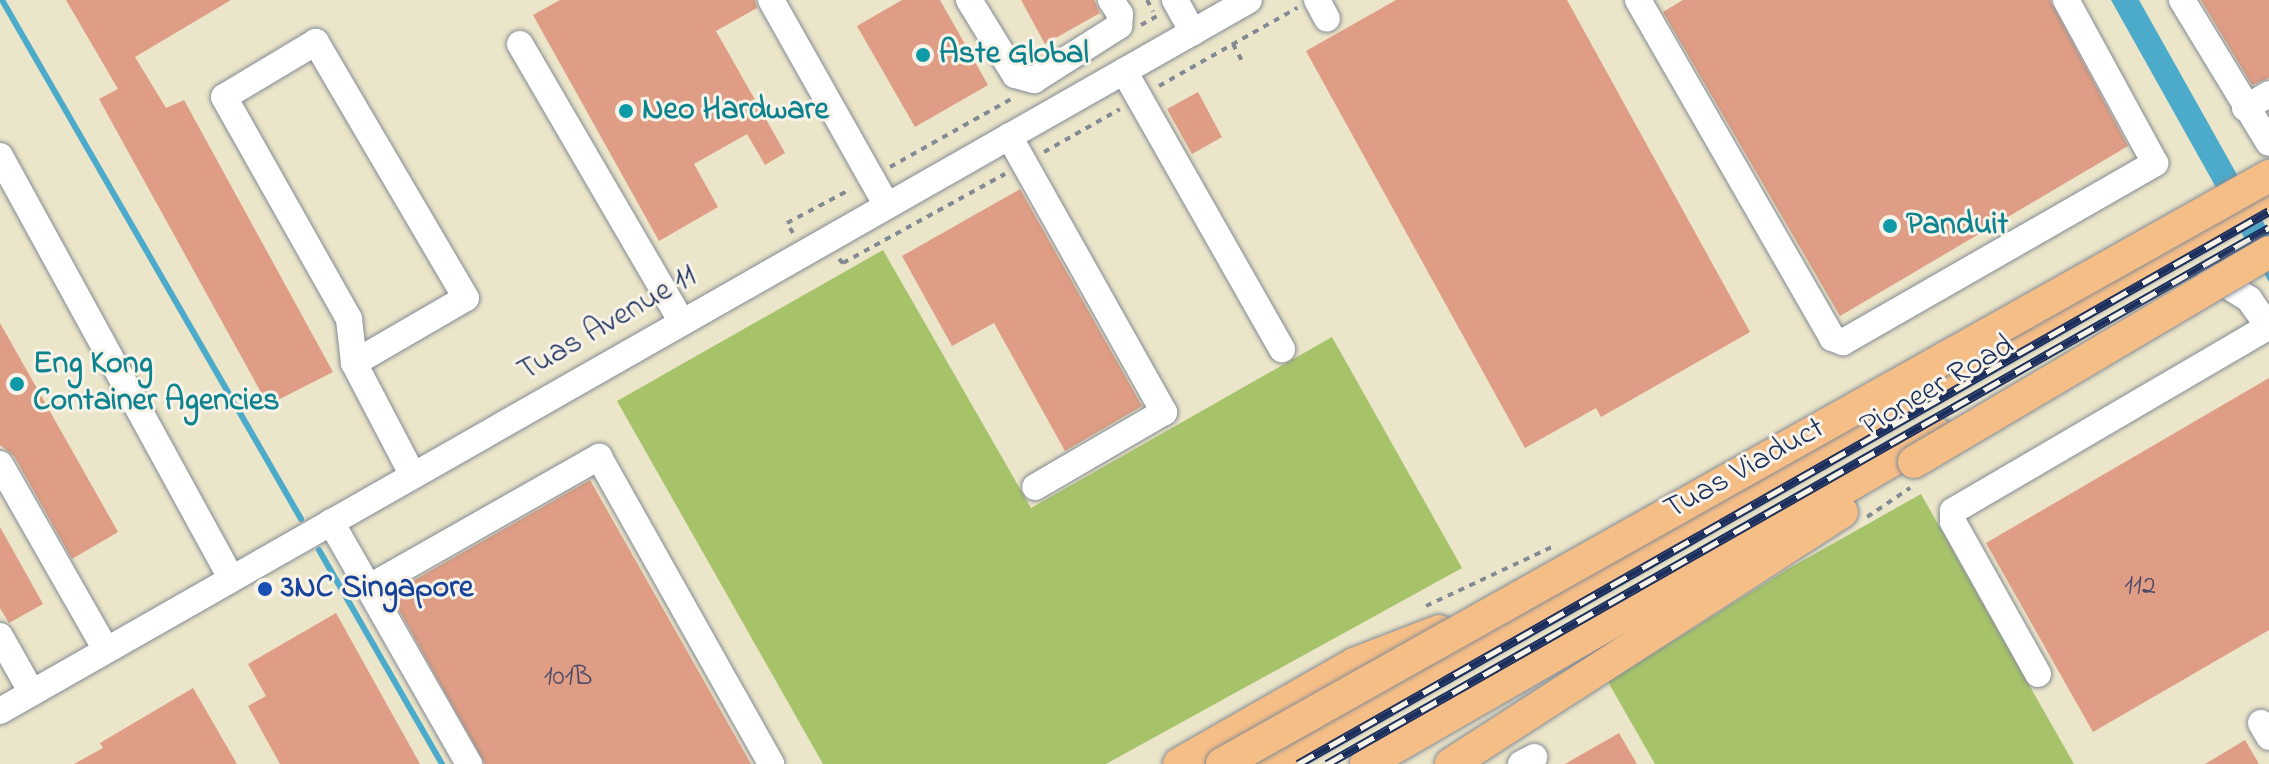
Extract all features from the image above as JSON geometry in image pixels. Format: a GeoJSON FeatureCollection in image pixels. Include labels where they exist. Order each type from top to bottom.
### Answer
{"type":"FeatureCollection","features":[{"type":"Feature","properties":{"kind":"main road","name":"Tuas Viaduct"},"geometry":{"type":"LineString","coordinates":[[1222,764],[2269,176]]}},
{"type":"Feature","properties":{"kind":"main road","name":"Pioneer Road"},"geometry":{"type":"LineString","coordinates":[[1271,764],[1612,574],[2269,196]]}},
{"type":"Feature","properties":{"kind":"main road","name":"Pioneer Road"},"geometry":{"type":"LineString","coordinates":[[1366,764],[2210,275],[2268,245]]}},
{"type":"Feature","properties":{"kind":"main road"},"geometry":{"type":"LineString","coordinates":[[1451,764],[1747,577],[1914,462],[2268,245]]}},
{"type":"Feature","properties":{"kind":"main road"},"geometry":{"type":"LineString","coordinates":[[1179,764],[1354,664],[1510,604],[1612,574]]}},
{"type":"Feature","properties":{"kind":"street"},"geometry":{"type":"LineString","coordinates":[[771,0],[887,206]]}},
{"type":"Feature","properties":{"kind":"street"},"geometry":{"type":"LineString","coordinates":[[969,0],[1015,75],[1034,80],[1119,26],[1120,14],[1111,0]]}},
{"type":"Feature","properties":{"kind":"street","name":"Tuas Avenue 11"},"geometry":{"type":"LineString","coordinates":[[0,711],[1249,0]]}},
{"type":"Feature","properties":{"kind":"street"},"geometry":{"type":"LineString","coordinates":[[1638,0],[1832,338],[1843,342],[2155,163],[2066,0]]}},
{"type":"Feature","properties":{"kind":"street"},"geometry":{"type":"LineString","coordinates":[[2182,0],[2269,143]]}},
{"type":"Feature","properties":{"kind":"street"},"geometry":{"type":"LineString","coordinates":[[1176,2],[1193,32]]}},
{"type":"Feature","properties":{"kind":"street"},"geometry":{"type":"LineString","coordinates":[[354,363],[466,298],[316,42],[224,97],[349,319],[354,363],[413,476]]}},
{"type":"Feature","properties":{"kind":"street"},"geometry":{"type":"LineString","coordinates":[[520,44],[682,322]]}},
{"type":"Feature","properties":{"kind":"street"},"geometry":{"type":"LineString","coordinates":[[1124,71],[1282,349]]}},
{"type":"Feature","properties":{"kind":"street"},"geometry":{"type":"LineString","coordinates":[[2245,108],[2269,94]]}},
{"type":"Feature","properties":{"kind":"street"},"geometry":{"type":"LineString","coordinates":[[1009,136],[1164,412],[1035,487]]}},
{"type":"Feature","properties":{"kind":"street"},"geometry":{"type":"LineString","coordinates":[[0,156],[232,579]]}},
{"type":"Feature","properties":{"kind":"street"},"geometry":{"type":"LineString","coordinates":[[2266,321],[2268,245]]}},
{"type":"Feature","properties":{"kind":"street"},"geometry":{"type":"LineString","coordinates":[[2210,275],[2266,321]]}},
{"type":"Feature","properties":{"kind":"street"},"geometry":{"type":"LineString","coordinates":[[2038,674],[1953,522],[1953,511],[2266,321]]}},
{"type":"Feature","properties":{"kind":"street"},"geometry":{"type":"LineString","coordinates":[[368,588],[599,457],[771,764]]}},
{"type":"Feature","properties":{"kind":"street"},"geometry":{"type":"LineString","coordinates":[[0,464],[106,650]]}},
{"type":"Feature","properties":{"kind":"street"},"geometry":{"type":"LineString","coordinates":[[331,522],[469,764]]}},
{"type":"Feature","properties":{"kind":"street"},"geometry":{"type":"LineString","coordinates":[[0,636],[32,693]]}},
{"type":"Feature","properties":{"kind":"path"},"geometry":{"type":"LineString","coordinates":[[1129,32],[1176,2]]}},
{"type":"Feature","properties":{"kind":"path"},"geometry":{"type":"LineString","coordinates":[[1021,93],[787,223],[815,247],[843,263],[1233,44],[1318,6]]}},
{"type":"Feature","properties":{"kind":"path"},"geometry":{"type":"LineString","coordinates":[[1233,44],[1242,61]]}},
{"type":"Feature","properties":{"kind":"green space"},"geometry":{"type":"Polygon","coordinates":[[[883,250],[1031,508],[1332,337],[1462,568],[1106,764],[823,764],[617,401],[883,250]]]}},
{"type":"Feature","properties":{"kind":"green space"},"geometry":{"type":"Polygon","coordinates":[[[1921,494],[2074,764],[1655,764],[1608,682],[1786,570],[1921,494]]]}},
{"type":"Feature","properties":{"kind":"water"},"geometry":{"type":"Polygon","coordinates":[[[2111,0],[2139,0],[2226,155],[2269,232],[2269,282],[2111,0]]]}},
{"type":"Feature","properties":{"kind":"building"},"geometry":{"type":"Polygon","coordinates":[[[66,0],[231,0],[135,57],[166,108],[184,100],[333,372],[268,405],[99,99],[118,89],[66,0]]]}},
{"type":"Feature","properties":{"kind":"building"},"geometry":{"type":"Polygon","coordinates":[[[560,0],[755,0],[757,8],[716,31],[785,153],[765,165],[747,134],[694,164],[718,207],[659,241],[533,15],[560,0]]]}},
{"type":"Feature","properties":{"kind":"building","name":"Aste Global"},"geometry":{"type":"Polygon","coordinates":[[[902,0],[940,0],[988,85],[915,127],[857,26],[902,0]]]}},
{"type":"Feature","properties":{"kind":"building"},"geometry":{"type":"Polygon","coordinates":[[[1021,0],[1094,0],[1100,13],[1045,44],[1021,0]]]}},
{"type":"Feature","properties":{"kind":"building"},"geometry":{"type":"Polygon","coordinates":[[[1396,0],[1567,0],[1750,332],[1601,417],[1596,408],[1525,448],[1306,51],[1396,0]]]}},
{"type":"Feature","properties":{"kind":"building","name":"Panduit"},"geometry":{"type":"Polygon","coordinates":[[[1683,0],[2050,0],[2128,146],[1840,316],[1663,12],[1683,0]]]}},
{"type":"Feature","properties":{"kind":"building"},"geometry":{"type":"Polygon","coordinates":[[[2201,0],[2269,0],[2269,78],[2252,85],[2201,0]]]}},
{"type":"Feature","properties":{"kind":"building"},"geometry":{"type":"Polygon","coordinates":[[[1198,92],[1222,137],[1192,154],[1167,109],[1198,92]]]}},
{"type":"Feature","properties":{"kind":"building"},"geometry":{"type":"Polygon","coordinates":[[[1020,189],[1142,406],[1065,451],[994,323],[952,346],[902,256],[1020,189]]]}},
{"type":"Feature","properties":{"kind":"building","name":"Eng Kong Container Agencies"},"geometry":{"type":"Polygon","coordinates":[[[0,323],[118,532],[72,559],[14,456],[0,445],[0,323]]]}},
{"type":"Feature","properties":{"kind":"building"},"geometry":{"type":"Polygon","coordinates":[[[2269,378],[2269,630],[2093,732],[1986,543],[2269,378]]]}},
{"type":"Feature","properties":{"kind":"building"},"geometry":{"type":"Polygon","coordinates":[[[590,480],[751,764],[485,764],[390,594],[590,480]]]}},
{"type":"Feature","properties":{"kind":"building"},"geometry":{"type":"Polygon","coordinates":[[[0,527],[43,604],[9,623],[0,608],[0,527]]]}},
{"type":"Feature","properties":{"kind":"building"},"geometry":{"type":"Polygon","coordinates":[[[336,613],[420,764],[280,764],[248,706],[266,696],[248,664],[336,613]]]}},
{"type":"Feature","properties":{"kind":"building"},"geometry":{"type":"Polygon","coordinates":[[[193,688],[237,764],[74,764],[103,748],[100,743],[193,688]]]}},
{"type":"Feature","properties":{"kind":"building"},"geometry":{"type":"Polygon","coordinates":[[[1619,733],[1637,764],[1565,764],[1619,733]]]}},
{"type":"Feature","properties":{"kind":"building"},"geometry":{"type":"Polygon","coordinates":[[[2245,740],[2259,764],[2205,764],[2245,740]]]}},
{"type":"Feature","properties":{"kind":"waterway"},"geometry":{"type":"LineString","coordinates":[[2,0],[301,519]]}},
{"type":"Feature","properties":{"kind":"waterway"},"geometry":{"type":"LineString","coordinates":[[319,550],[442,764]]}},
{"type":"Feature","properties":{"kind":"railway"},"geometry":{"type":"LineString","coordinates":[[1298,764],[2269,211]]}},
{"type":"Feature","properties":{"kind":"railway"},"geometry":{"type":"LineString","coordinates":[[1327,764],[2269,228]]}},
{"type":"Feature","properties":{"kind":"place","name":"Aste Global"},"geometry":{"type":"Point","coordinates":[923,55]}},
{"type":"Feature","properties":{"kind":"place","name":"Neo Hardware"},"geometry":{"type":"Point","coordinates":[626,111]}},
{"type":"Feature","properties":{"kind":"place","name":"Panduit"},"geometry":{"type":"Point","coordinates":[1890,226]}},
{"type":"Feature","properties":{"kind":"place","name":"Eng Kong Container Agencies"},"geometry":{"type":"Point","coordinates":[17,384]}},
{"type":"Feature","properties":{"kind":"place","name":"3NC Singapore"},"geometry":{"type":"Point","coordinates":[265,589]}}]}
